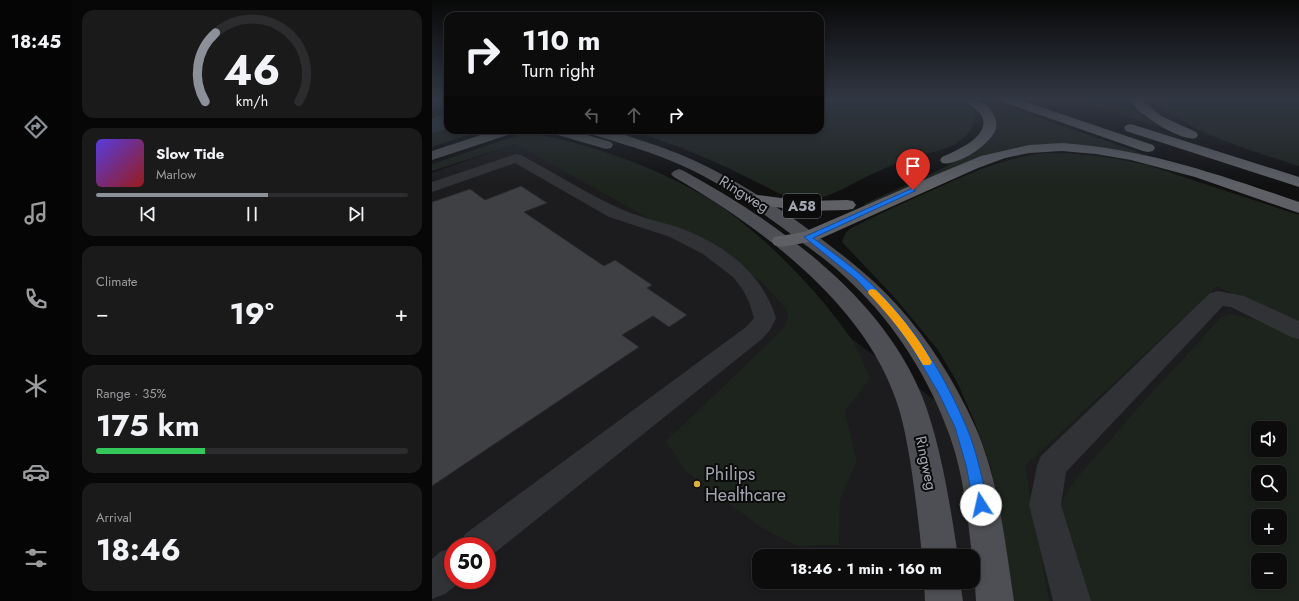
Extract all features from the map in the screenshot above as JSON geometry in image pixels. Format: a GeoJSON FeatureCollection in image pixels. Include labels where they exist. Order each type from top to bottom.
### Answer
{"type":"FeatureCollection","features":[{"type":"Feature","properties":{"kind":"highway","name":"A58"},"geometry":{"type":"LineString","coordinates":[[794,235],[847,205],[961,154],[980,143],[989,128]]}},
{"type":"Feature","properties":{"kind":"highway"},"geometry":{"type":"LineString","coordinates":[[1090,128],[1299,199]]}},
{"type":"Feature","properties":{"kind":"highway"},"geometry":{"type":"LineString","coordinates":[[1132,128],[1299,181]]}},
{"type":"Feature","properties":{"kind":"highway"},"geometry":{"type":"LineString","coordinates":[[1174,128],[1299,181]]}},
{"type":"Feature","properties":{"kind":"highway","name":"A58"},"geometry":{"type":"LineString","coordinates":[[794,235],[987,158],[1028,149],[1075,148],[1126,155],[1178,167],[1299,208]]}},
{"type":"Feature","properties":{"kind":"highway","name":"A58"},"geometry":{"type":"LineString","coordinates":[[758,200],[804,206],[847,205]]}},
{"type":"Feature","properties":{"kind":"main road"},"geometry":{"type":"LineString","coordinates":[[432,154],[483,134]]}},
{"type":"Feature","properties":{"kind":"main road"},"geometry":{"type":"LineString","coordinates":[[432,154],[455,150],[498,134]]}},
{"type":"Feature","properties":{"kind":"main road","name":"Ringweg"},"geometry":{"type":"LineString","coordinates":[[569,134],[620,149],[666,167],[700,185],[723,200],[794,235],[859,277],[888,308],[915,343],[943,390],[961,427],[979,490],[995,601]]}},
{"type":"Feature","properties":{"kind":"main road","name":"Ringweg"},"geometry":{"type":"LineString","coordinates":[[604,134],[669,155],[701,169],[758,200],[794,235],[820,274],[866,323],[906,390],[917,423],[933,498],[939,549]]}},
{"type":"Feature","properties":{"kind":"main road"},"geometry":{"type":"LineString","coordinates":[[943,589],[944,601]]}},
{"type":"Feature","properties":{"kind":"street"},"geometry":{"type":"LineString","coordinates":[[432,187],[509,154],[614,213],[668,230],[713,251],[730,263],[748,282],[761,302],[765,318],[754,333],[490,537]]}},
{"type":"Feature","properties":{"kind":"street"},"geometry":{"type":"LineString","coordinates":[[1072,601],[1045,505],[1052,466],[1218,298],[1236,301],[1299,331]]}},
{"type":"Feature","properties":{"kind":"street"},"geometry":{"type":"LineString","coordinates":[[432,581],[444,572]]}},
{"type":"Feature","properties":{"kind":"shaded area"},"geometry":{"type":"Polygon","coordinates":[[[432,128],[444,128],[444,130],[432,134],[432,128]]]}},
{"type":"Feature","properties":{"kind":"shaded area"},"geometry":{"type":"Polygon","coordinates":[[[824,128],[971,128],[963,139],[954,145],[910,158],[880,170],[833,193],[823,197],[812,198],[795,198],[778,193],[704,157],[640,134],[824,134],[824,128]]]}},
{"type":"Feature","properties":{"kind":"shaded area"},"geometry":{"type":"Polygon","coordinates":[[[993,128],[1069,128],[1158,159],[1033,147],[869,207],[864,204],[935,172],[976,151],[992,137],[994,130],[993,128]]]}},
{"type":"Feature","properties":{"kind":"shaded area"},"geometry":{"type":"Polygon","coordinates":[[[1195,128],[1299,128],[1299,166],[1222,140],[1195,128]]]}},
{"type":"Feature","properties":{"kind":"shaded area"},"geometry":{"type":"Polygon","coordinates":[[[444,130],[444,134],[471,134],[432,147],[432,134],[444,130]]]}},
{"type":"Feature","properties":{"kind":"shaded area"},"geometry":{"type":"Polygon","coordinates":[[[521,134],[555,138],[619,157],[649,168],[706,197],[725,209],[744,224],[782,258],[818,296],[847,333],[860,355],[870,379],[845,411],[857,461],[840,500],[839,545],[797,546],[762,528],[686,471],[666,441],[784,328],[788,319],[786,309],[760,280],[515,144],[432,171],[432,164],[521,134]]]}},
{"type":"Feature","properties":{"kind":"shaded area"},"geometry":{"type":"Polygon","coordinates":[[[521,142],[791,294],[1024,466],[1217,287],[1299,325],[1299,601],[432,601],[432,173],[521,142]]]}},
{"type":"Feature","properties":{"kind":"shaded area"},"geometry":{"type":"Polygon","coordinates":[[[1045,153],[1096,156],[1147,165],[1299,215],[1299,325],[1217,287],[1025,466],[1049,601],[1008,601],[991,467],[975,423],[957,382],[938,350],[895,298],[842,242],[846,232],[853,227],[951,182],[1003,162],[1045,153]]]}},
{"type":"Feature","properties":{"kind":"shaded area"},"geometry":{"type":"Polygon","coordinates":[[[1230,314],[1254,319],[1299,339],[1299,601],[1081,601],[1059,515],[1062,501],[1075,480],[1221,317],[1230,314]]]}},
{"type":"Feature","properties":{"kind":"building"},"geometry":{"type":"Polygon","coordinates":[[[521,186],[547,203],[524,212],[604,266],[615,260],[652,285],[647,288],[687,315],[669,327],[653,316],[622,335],[639,347],[432,486],[432,202],[470,189],[485,200],[521,186]]]}},
{"type":"Feature","properties":{"kind":"slow traffic"},"geometry":{"type":"LineString","coordinates":[[872,292],[888,308],[915,343],[926,362]]}},
{"type":"Feature","properties":{"kind":"place","name":"Philips Healthcare"},"geometry":{"type":"Point","coordinates":[697,484]}},
{"type":"Feature","properties":{"kind":"route"},"geometry":{"type":"LineString","coordinates":[[913,190],[808,237],[859,277],[888,308],[915,343],[943,390],[961,427],[979,490],[981,505]]}}]}
